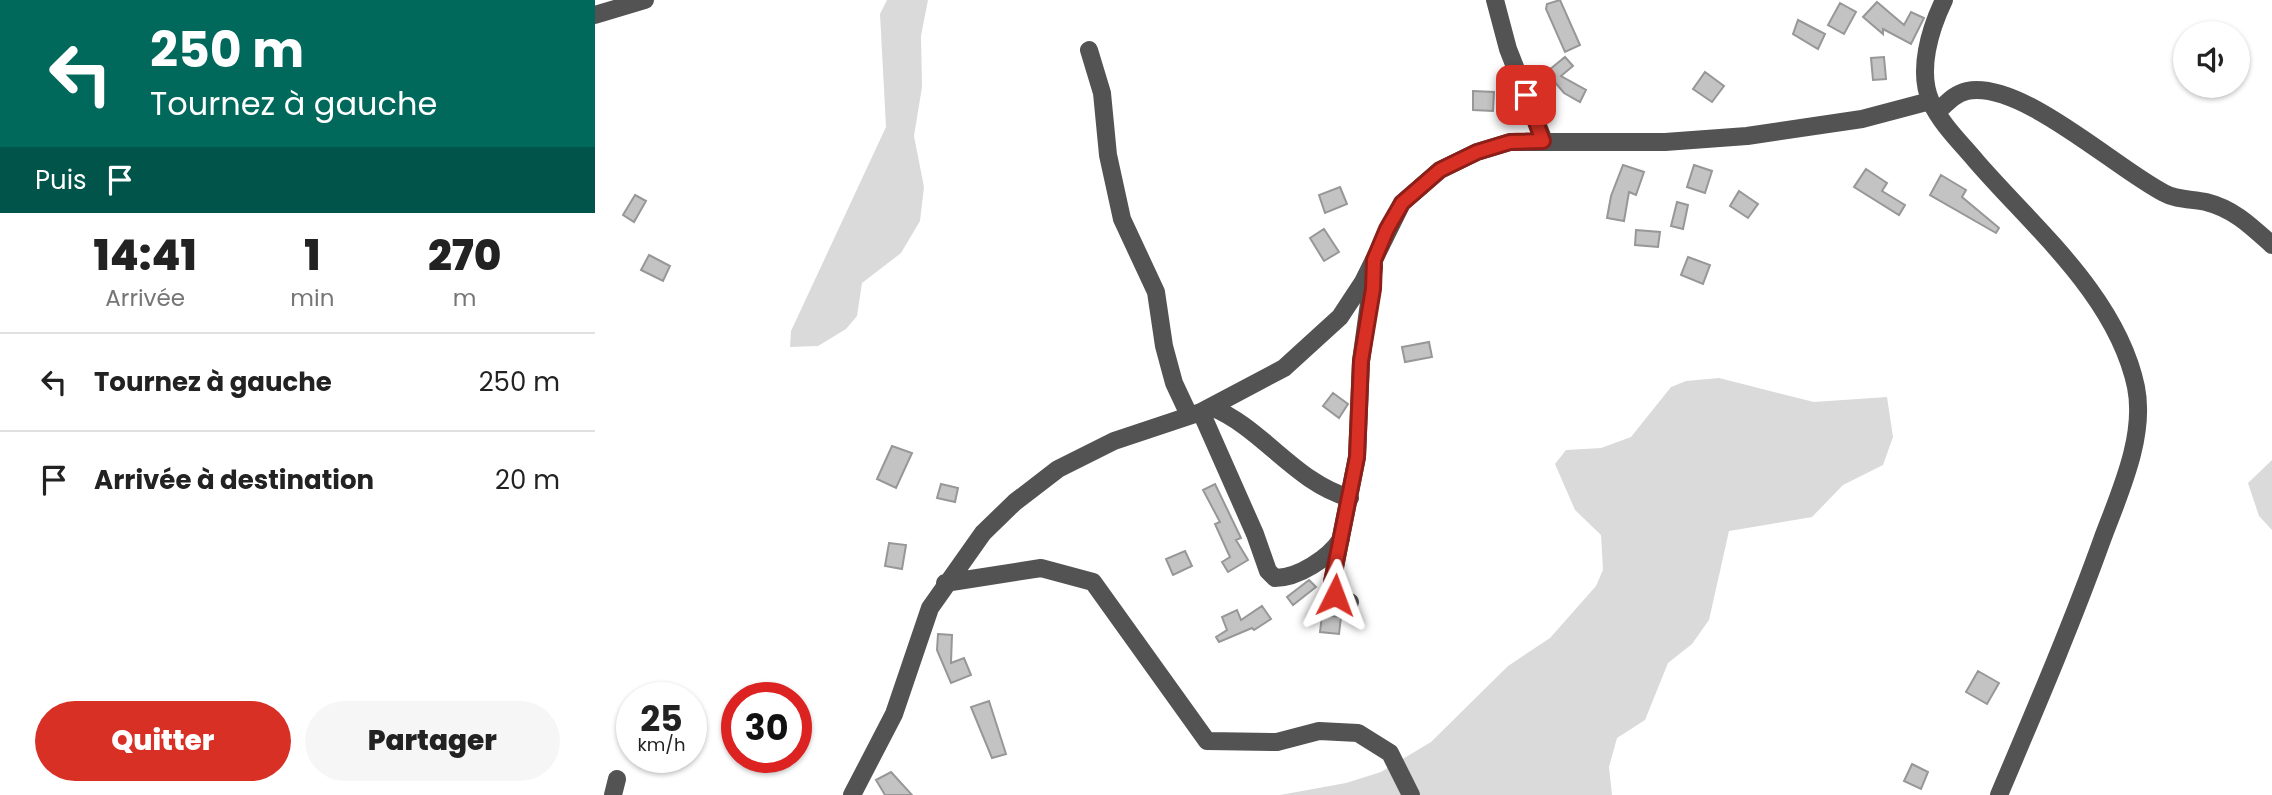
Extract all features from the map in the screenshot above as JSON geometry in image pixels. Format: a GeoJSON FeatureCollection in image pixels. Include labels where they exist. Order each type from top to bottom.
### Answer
{"type":"FeatureCollection","features":[{"type":"Feature","properties":{"kind":"street"},"geometry":{"type":"LineString","coordinates":[[595,15],[645,0]]}},
{"type":"Feature","properties":{"kind":"street"},"geometry":{"type":"LineString","coordinates":[[1495,0],[1509,49],[1543,141]]}},
{"type":"Feature","properties":{"kind":"street"},"geometry":{"type":"LineString","coordinates":[[1944,0],[1935,19],[1926,56],[1934,106],[2004,193],[2069,260],[2122,347],[2136,387],[2138,421],[2126,474],[2077,609],[1999,795]]}},
{"type":"Feature","properties":{"kind":"street"},"geometry":{"type":"LineString","coordinates":[[1089,50],[1102,93],[1108,155],[1122,219],[1156,292],[1170,371],[1200,411],[1255,534],[1268,571],[1275,578],[1284,578],[1309,567],[1335,549],[1341,539]]}},
{"type":"Feature","properties":{"kind":"street"},"geometry":{"type":"LineString","coordinates":[[852,795],[894,714],[930,608],[945,583],[983,533],[1015,502],[1058,469],[1114,441],[1200,411],[1284,368],[1340,317],[1374,260],[1402,203],[1440,170],[1477,152],[1510,142],[1631,143],[1747,136],[1934,106],[1968,91],[1984,90],[2013,99],[2044,114],[2132,176],[2168,195],[2206,202],[2236,212],[2272,245]]}},
{"type":"Feature","properties":{"kind":"street"},"geometry":{"type":"LineString","coordinates":[[1350,603],[1335,595],[1332,582],[1357,457],[1361,361],[1373,289],[1374,260]]}},
{"type":"Feature","properties":{"kind":"street"},"geometry":{"type":"LineString","coordinates":[[1200,411],[1230,415],[1308,477],[1329,491],[1350,498]]}},
{"type":"Feature","properties":{"kind":"street"},"geometry":{"type":"LineString","coordinates":[[945,583],[1041,568],[1093,582],[1207,741],[1277,742],[1319,731],[1358,733],[1390,753],[1411,795]]}},
{"type":"Feature","properties":{"kind":"shaded area"},"geometry":{"type":"Polygon","coordinates":[[[887,0],[928,0],[921,36],[922,87],[914,136],[924,187],[920,221],[901,253],[862,283],[857,316],[846,329],[818,346],[790,347],[791,331],[886,127],[880,14],[887,0]]]}},
{"type":"Feature","properties":{"kind":"shaded area"},"geometry":{"type":"Polygon","coordinates":[[[1719,378],[1814,402],[1887,397],[1893,437],[1883,465],[1843,485],[1812,517],[1729,531],[1709,620],[1692,644],[1668,663],[1645,720],[1617,738],[1609,767],[1612,795],[1280,795],[1346,783],[1381,772],[1431,742],[1508,666],[1550,638],[1596,586],[1603,570],[1601,535],[1575,510],[1555,464],[1566,450],[1601,448],[1631,437],[1671,387],[1686,381],[1719,378]]]}},
{"type":"Feature","properties":{"kind":"shaded area"},"geometry":{"type":"Polygon","coordinates":[[[2272,460],[2272,530],[2259,516],[2248,483],[2272,460]]]}},
{"type":"Feature","properties":{"kind":"building"},"geometry":{"type":"Polygon","coordinates":[[[1560,0],[1580,45],[1565,52],[1546,9],[1547,4],[1560,0]]]}},
{"type":"Feature","properties":{"kind":"building"},"geometry":{"type":"Polygon","coordinates":[[[1877,2],[1904,25],[1911,12],[1924,18],[1911,44],[1883,29],[1883,34],[1863,17],[1877,2]]]}},
{"type":"Feature","properties":{"kind":"building"},"geometry":{"type":"Polygon","coordinates":[[[1840,3],[1856,12],[1844,34],[1828,25],[1840,3]]]}},
{"type":"Feature","properties":{"kind":"building"},"geometry":{"type":"Polygon","coordinates":[[[1798,20],[1825,34],[1818,49],[1793,34],[1798,20]]]}},
{"type":"Feature","properties":{"kind":"building"},"geometry":{"type":"Polygon","coordinates":[[[1565,57],[1573,66],[1561,76],[1586,90],[1580,102],[1564,93],[1541,66],[1549,70],[1565,57]]]}},
{"type":"Feature","properties":{"kind":"building"},"geometry":{"type":"Polygon","coordinates":[[[1884,57],[1886,79],[1873,80],[1871,58],[1884,57]]]}},
{"type":"Feature","properties":{"kind":"building"},"geometry":{"type":"Polygon","coordinates":[[[1705,72],[1724,86],[1712,102],[1693,89],[1705,72]]]}},
{"type":"Feature","properties":{"kind":"building"},"geometry":{"type":"Polygon","coordinates":[[[1473,91],[1494,92],[1493,111],[1473,110],[1473,91]]]}},
{"type":"Feature","properties":{"kind":"building"},"geometry":{"type":"Polygon","coordinates":[[[1623,165],[1644,172],[1636,195],[1629,192],[1624,221],[1607,218],[1611,196],[1623,165]]]}},
{"type":"Feature","properties":{"kind":"building"},"geometry":{"type":"Polygon","coordinates":[[[1694,165],[1712,171],[1705,193],[1687,187],[1694,165]]]}},
{"type":"Feature","properties":{"kind":"building"},"geometry":{"type":"Polygon","coordinates":[[[1866,169],[1887,183],[1882,191],[1905,205],[1899,215],[1854,187],[1866,169]]]}},
{"type":"Feature","properties":{"kind":"building"},"geometry":{"type":"Polygon","coordinates":[[[1941,175],[1966,190],[1962,197],[1999,228],[1996,233],[1930,195],[1941,175]]]}},
{"type":"Feature","properties":{"kind":"building"},"geometry":{"type":"Polygon","coordinates":[[[1340,187],[1347,204],[1325,213],[1319,195],[1340,187]]]}},
{"type":"Feature","properties":{"kind":"building"},"geometry":{"type":"Polygon","coordinates":[[[1739,191],[1758,204],[1748,218],[1730,206],[1739,191]]]}},
{"type":"Feature","properties":{"kind":"building"},"geometry":{"type":"Polygon","coordinates":[[[635,195],[646,201],[634,222],[623,215],[635,195]]]}},
{"type":"Feature","properties":{"kind":"building"},"geometry":{"type":"Polygon","coordinates":[[[1677,202],[1688,205],[1683,229],[1671,226],[1677,202]]]}},
{"type":"Feature","properties":{"kind":"building"},"geometry":{"type":"Polygon","coordinates":[[[1324,229],[1339,252],[1324,261],[1310,238],[1324,229]]]}},
{"type":"Feature","properties":{"kind":"building"},"geometry":{"type":"Polygon","coordinates":[[[1636,230],[1660,232],[1658,247],[1635,245],[1636,230]]]}},
{"type":"Feature","properties":{"kind":"building"},"geometry":{"type":"Polygon","coordinates":[[[649,255],[670,266],[663,281],[641,270],[649,255]]]}},
{"type":"Feature","properties":{"kind":"building"},"geometry":{"type":"Polygon","coordinates":[[[1688,257],[1710,265],[1703,284],[1681,275],[1688,257]]]}},
{"type":"Feature","properties":{"kind":"building"},"geometry":{"type":"Polygon","coordinates":[[[1429,342],[1432,357],[1405,362],[1402,347],[1429,342]]]}},
{"type":"Feature","properties":{"kind":"building"},"geometry":{"type":"Polygon","coordinates":[[[1333,393],[1348,404],[1339,418],[1323,406],[1333,393]]]}},
{"type":"Feature","properties":{"kind":"building"},"geometry":{"type":"Polygon","coordinates":[[[892,446],[912,453],[896,488],[877,479],[892,446]]]}},
{"type":"Feature","properties":{"kind":"building"},"geometry":{"type":"Polygon","coordinates":[[[941,484],[958,488],[955,502],[937,498],[941,484]]]}},
{"type":"Feature","properties":{"kind":"building"},"geometry":{"type":"Polygon","coordinates":[[[1215,484],[1241,538],[1236,540],[1248,560],[1228,572],[1222,562],[1230,557],[1215,524],[1220,522],[1203,490],[1215,484]]]}},
{"type":"Feature","properties":{"kind":"building"},"geometry":{"type":"Polygon","coordinates":[[[889,543],[906,545],[902,569],[885,566],[889,543]]]}},
{"type":"Feature","properties":{"kind":"building"},"geometry":{"type":"Polygon","coordinates":[[[1185,551],[1192,566],[1173,575],[1166,559],[1185,551]]]}},
{"type":"Feature","properties":{"kind":"building"},"geometry":{"type":"Polygon","coordinates":[[[1309,580],[1316,587],[1293,605],[1287,597],[1309,580]]]}},
{"type":"Feature","properties":{"kind":"building"},"geometry":{"type":"Polygon","coordinates":[[[1262,606],[1271,619],[1254,630],[1252,628],[1219,642],[1216,637],[1227,630],[1222,617],[1237,610],[1241,620],[1262,606]]]}},
{"type":"Feature","properties":{"kind":"building"},"geometry":{"type":"Polygon","coordinates":[[[1322,615],[1341,617],[1339,634],[1320,632],[1322,615]]]}},
{"type":"Feature","properties":{"kind":"building"},"geometry":{"type":"Polygon","coordinates":[[[938,634],[952,635],[951,663],[964,658],[971,675],[951,683],[937,650],[938,634]]]}},
{"type":"Feature","properties":{"kind":"building"},"geometry":{"type":"Polygon","coordinates":[[[1978,671],[1999,683],[1987,704],[1966,692],[1978,671]]]}},
{"type":"Feature","properties":{"kind":"building"},"geometry":{"type":"Polygon","coordinates":[[[989,701],[1006,754],[992,758],[971,707],[989,701]]]}},
{"type":"Feature","properties":{"kind":"building"},"geometry":{"type":"Polygon","coordinates":[[[1912,764],[1928,772],[1921,789],[1904,781],[1912,764]]]}},
{"type":"Feature","properties":{"kind":"building"},"geometry":{"type":"Polygon","coordinates":[[[891,772],[912,795],[885,795],[876,780],[891,772]]]}},
{"type":"Feature","properties":{"kind":"route"},"geometry":{"type":"LineString","coordinates":[[1335,595],[1332,582],[1357,457],[1361,361],[1373,289],[1374,260],[1402,203],[1416,188],[1440,170],[1477,152],[1510,142],[1543,141],[1526,95]]}}]}
